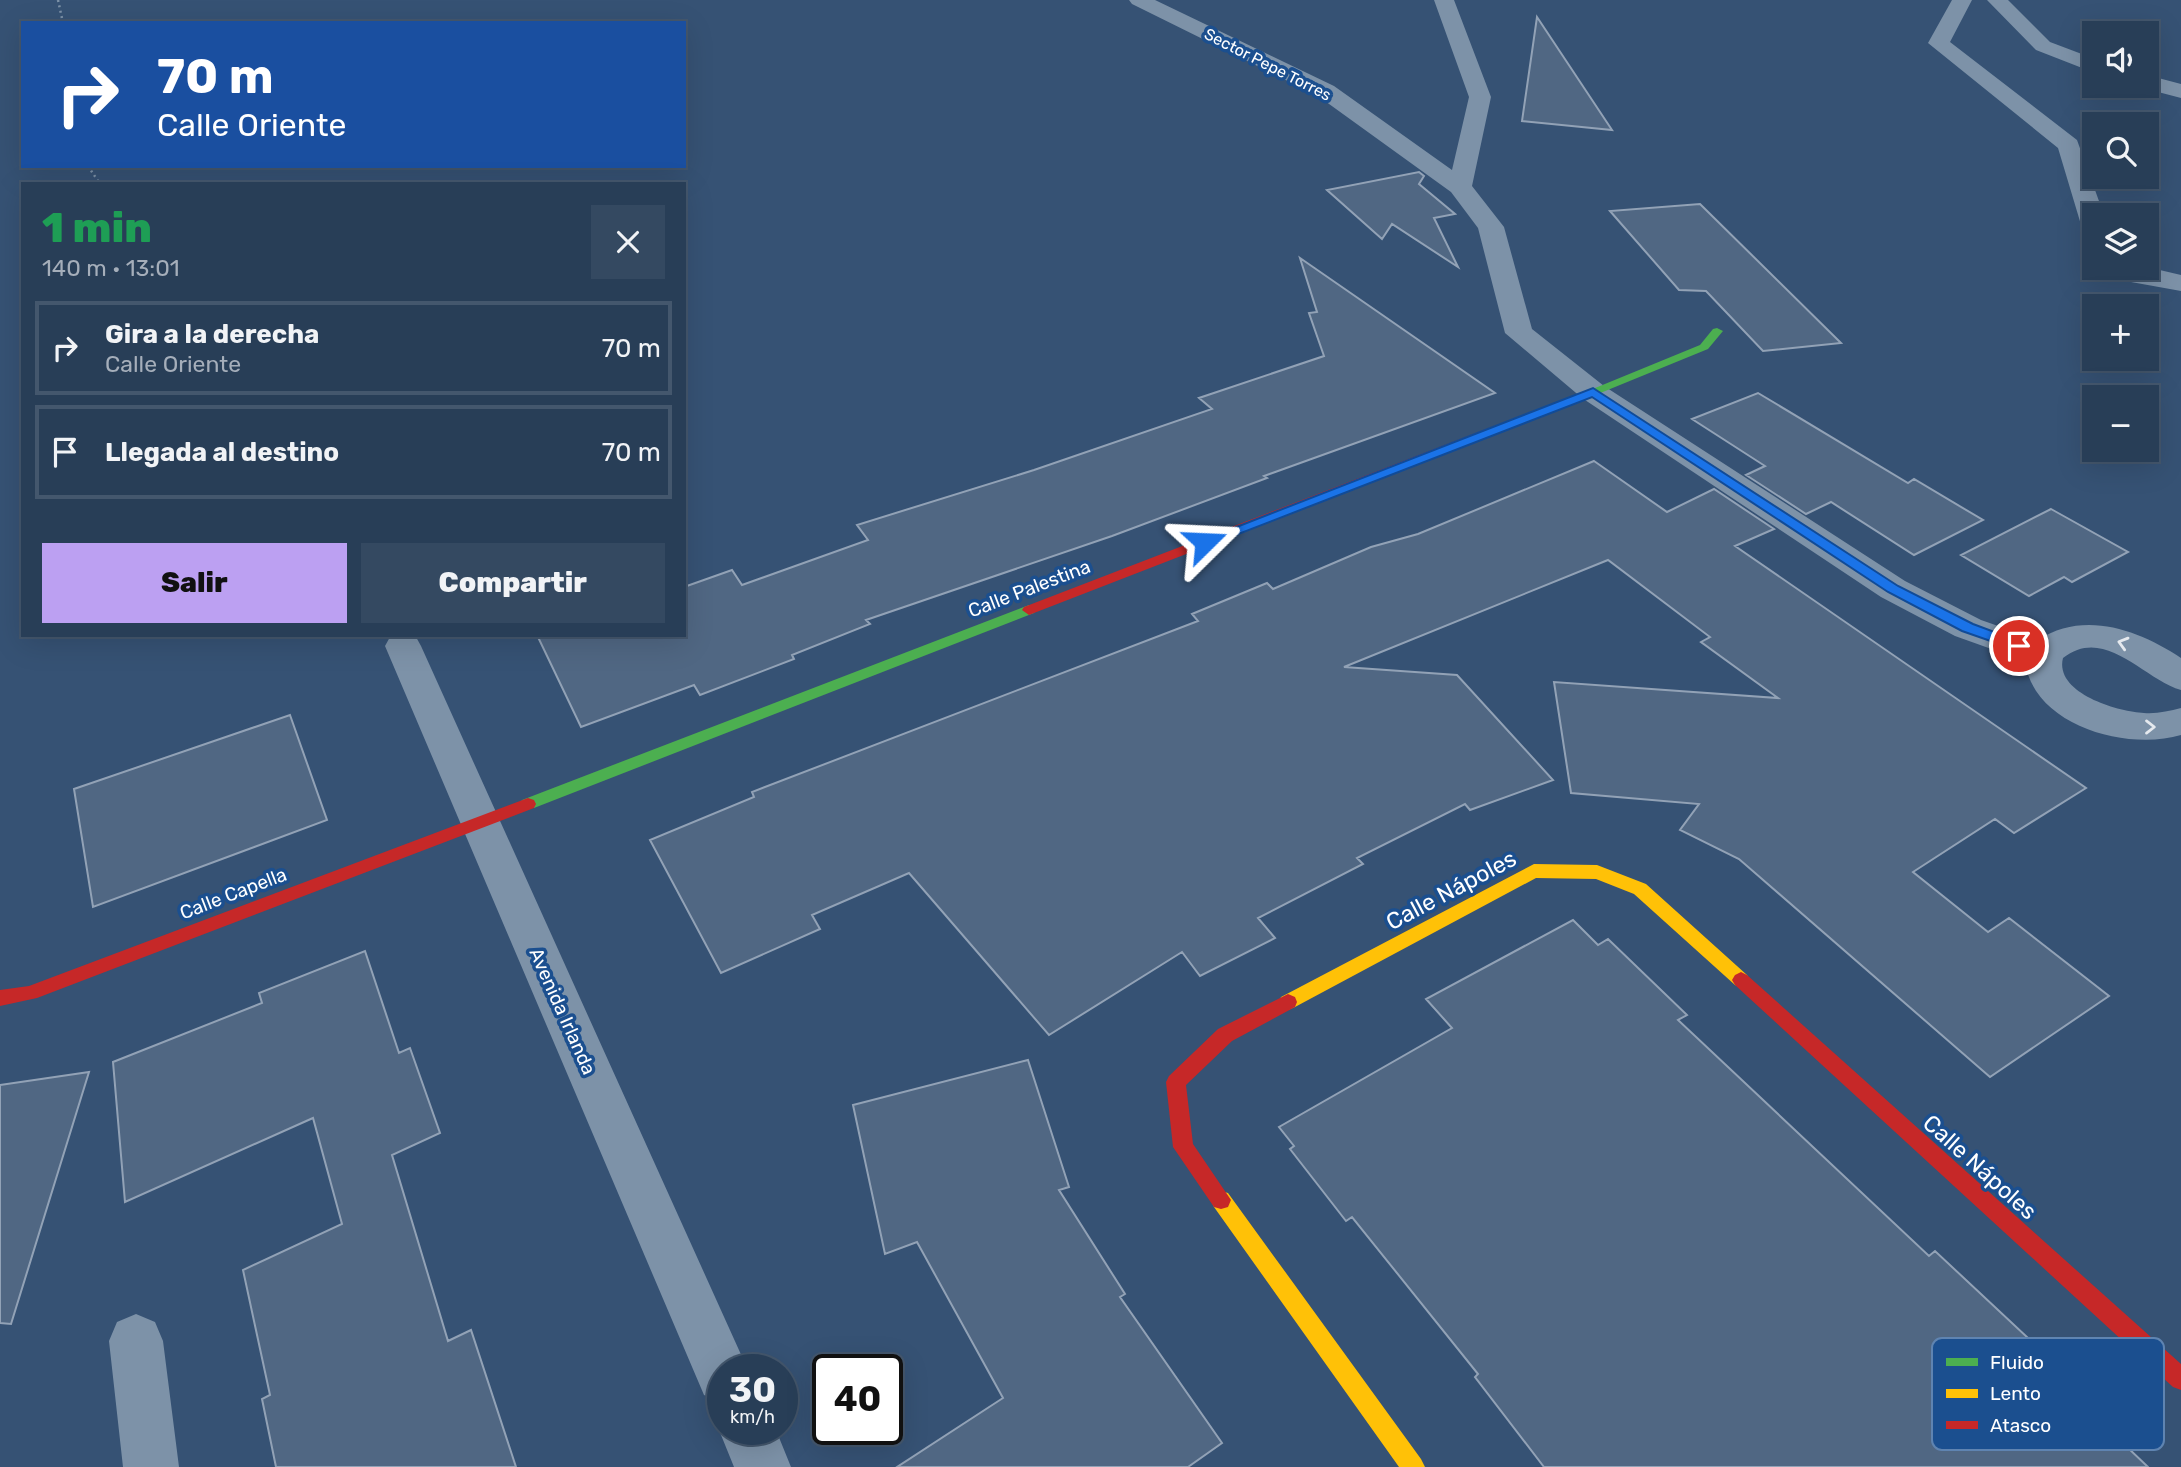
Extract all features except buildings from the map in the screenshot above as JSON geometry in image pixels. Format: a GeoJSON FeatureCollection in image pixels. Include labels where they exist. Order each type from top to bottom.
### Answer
{"type":"FeatureCollection","features":[{"type":"Feature","properties":{"kind":"street","name":"Sector Pepe Torres"},"geometry":{"type":"LineString","coordinates":[[1139,0],[1326,91],[1460,187],[1491,227],[1520,333],[1593,392],[1893,589],[1968,628],[2045,655]]}},
{"type":"Feature","properties":{"kind":"street"},"geometry":{"type":"LineString","coordinates":[[1444,0],[1480,97],[1460,187]]}},
{"type":"Feature","properties":{"kind":"street"},"geometry":{"type":"LineString","coordinates":[[1962,0],[1939,43],[2068,145],[2087,203]]}},
{"type":"Feature","properties":{"kind":"street"},"geometry":{"type":"LineString","coordinates":[[1997,0],[2043,46],[2082,62]]}},
{"type":"Feature","properties":{"kind":"street"},"geometry":{"type":"LineString","coordinates":[[2159,85],[2181,91]]}},
{"type":"Feature","properties":{"kind":"street"},"geometry":{"type":"LineString","coordinates":[[2159,279],[2181,283]]}},
{"type":"Feature","properties":{"kind":"street","name":"Calle Palestina"},"geometry":{"type":"LineString","coordinates":[[480,823],[1593,392],[1704,347],[1717,331]]}},
{"type":"Feature","properties":{"kind":"street"},"geometry":{"type":"LineString","coordinates":[[2181,677],[2145,650],[2098,637],[2076,637],[2059,642],[2045,655],[2043,663],[2047,677],[2059,692],[2076,707],[2100,718],[2150,729],[2171,726],[2181,721]]}},
{"type":"Feature","properties":{"kind":"street","name":"Avenida Irlanda"},"geometry":{"type":"LineString","coordinates":[[403,646],[713,1354]]}},
{"type":"Feature","properties":{"kind":"street","name":"Calle Capella"},"geometry":{"type":"LineString","coordinates":[[0,998],[30,993],[480,823]]}},
{"type":"Feature","properties":{"kind":"street","name":"Calle Nápoles"},"geometry":{"type":"LineString","coordinates":[[1413,1467],[1183,1147],[1176,1082],[1225,1035],[1534,871],[1597,872],[1640,889],[2136,1338]]}},
{"type":"Feature","properties":{"kind":"street"},"geometry":{"type":"LineString","coordinates":[[136,1341],[151,1467]]}},
{"type":"Feature","properties":{"kind":"street","name":"Calle Nápoles"},"geometry":{"type":"LineString","coordinates":[[2164,1364],[2181,1379]]}},
{"type":"Feature","properties":{"kind":"street"},"geometry":{"type":"LineString","coordinates":[[753,1445],[763,1467]]}},
{"type":"Feature","properties":{"kind":"path"},"geometry":{"type":"LineString","coordinates":[[58,0],[63,21]]}},
{"type":"Feature","properties":{"kind":"traffic: fast"},"geometry":{"type":"LineString","coordinates":[[1567,402],[1704,347],[1717,331]]}},
{"type":"Feature","properties":{"kind":"traffic: fast"},"geometry":{"type":"LineString","coordinates":[[528,804],[1029,610]]}},
{"type":"Feature","properties":{"kind":"traffic: slow"},"geometry":{"type":"LineString","coordinates":[[1288,1002],[1534,871],[1597,872],[1640,889],[1741,980]]}},
{"type":"Feature","properties":{"kind":"traffic: slow"},"geometry":{"type":"LineString","coordinates":[[1221,1200],[1413,1467]]}},
{"type":"Feature","properties":{"kind":"traffic: jam"},"geometry":{"type":"LineString","coordinates":[[1029,610],[1567,402]]}},
{"type":"Feature","properties":{"kind":"traffic: jam"},"geometry":{"type":"LineString","coordinates":[[0,998],[30,993],[528,804]]}},
{"type":"Feature","properties":{"kind":"traffic: jam"},"geometry":{"type":"LineString","coordinates":[[1741,980],[2136,1338]]}},
{"type":"Feature","properties":{"kind":"traffic: jam"},"geometry":{"type":"LineString","coordinates":[[1221,1200],[1183,1147],[1176,1082],[1225,1035],[1288,1002]]}},
{"type":"Feature","properties":{"kind":"traffic: jam"},"geometry":{"type":"LineString","coordinates":[[2164,1364],[2181,1379]]}},
{"type":"Feature","properties":{"kind":"route"},"geometry":{"type":"LineString","coordinates":[[1205,542],[1593,392],[1893,589],[1968,628],[2019,646]]}}]}
